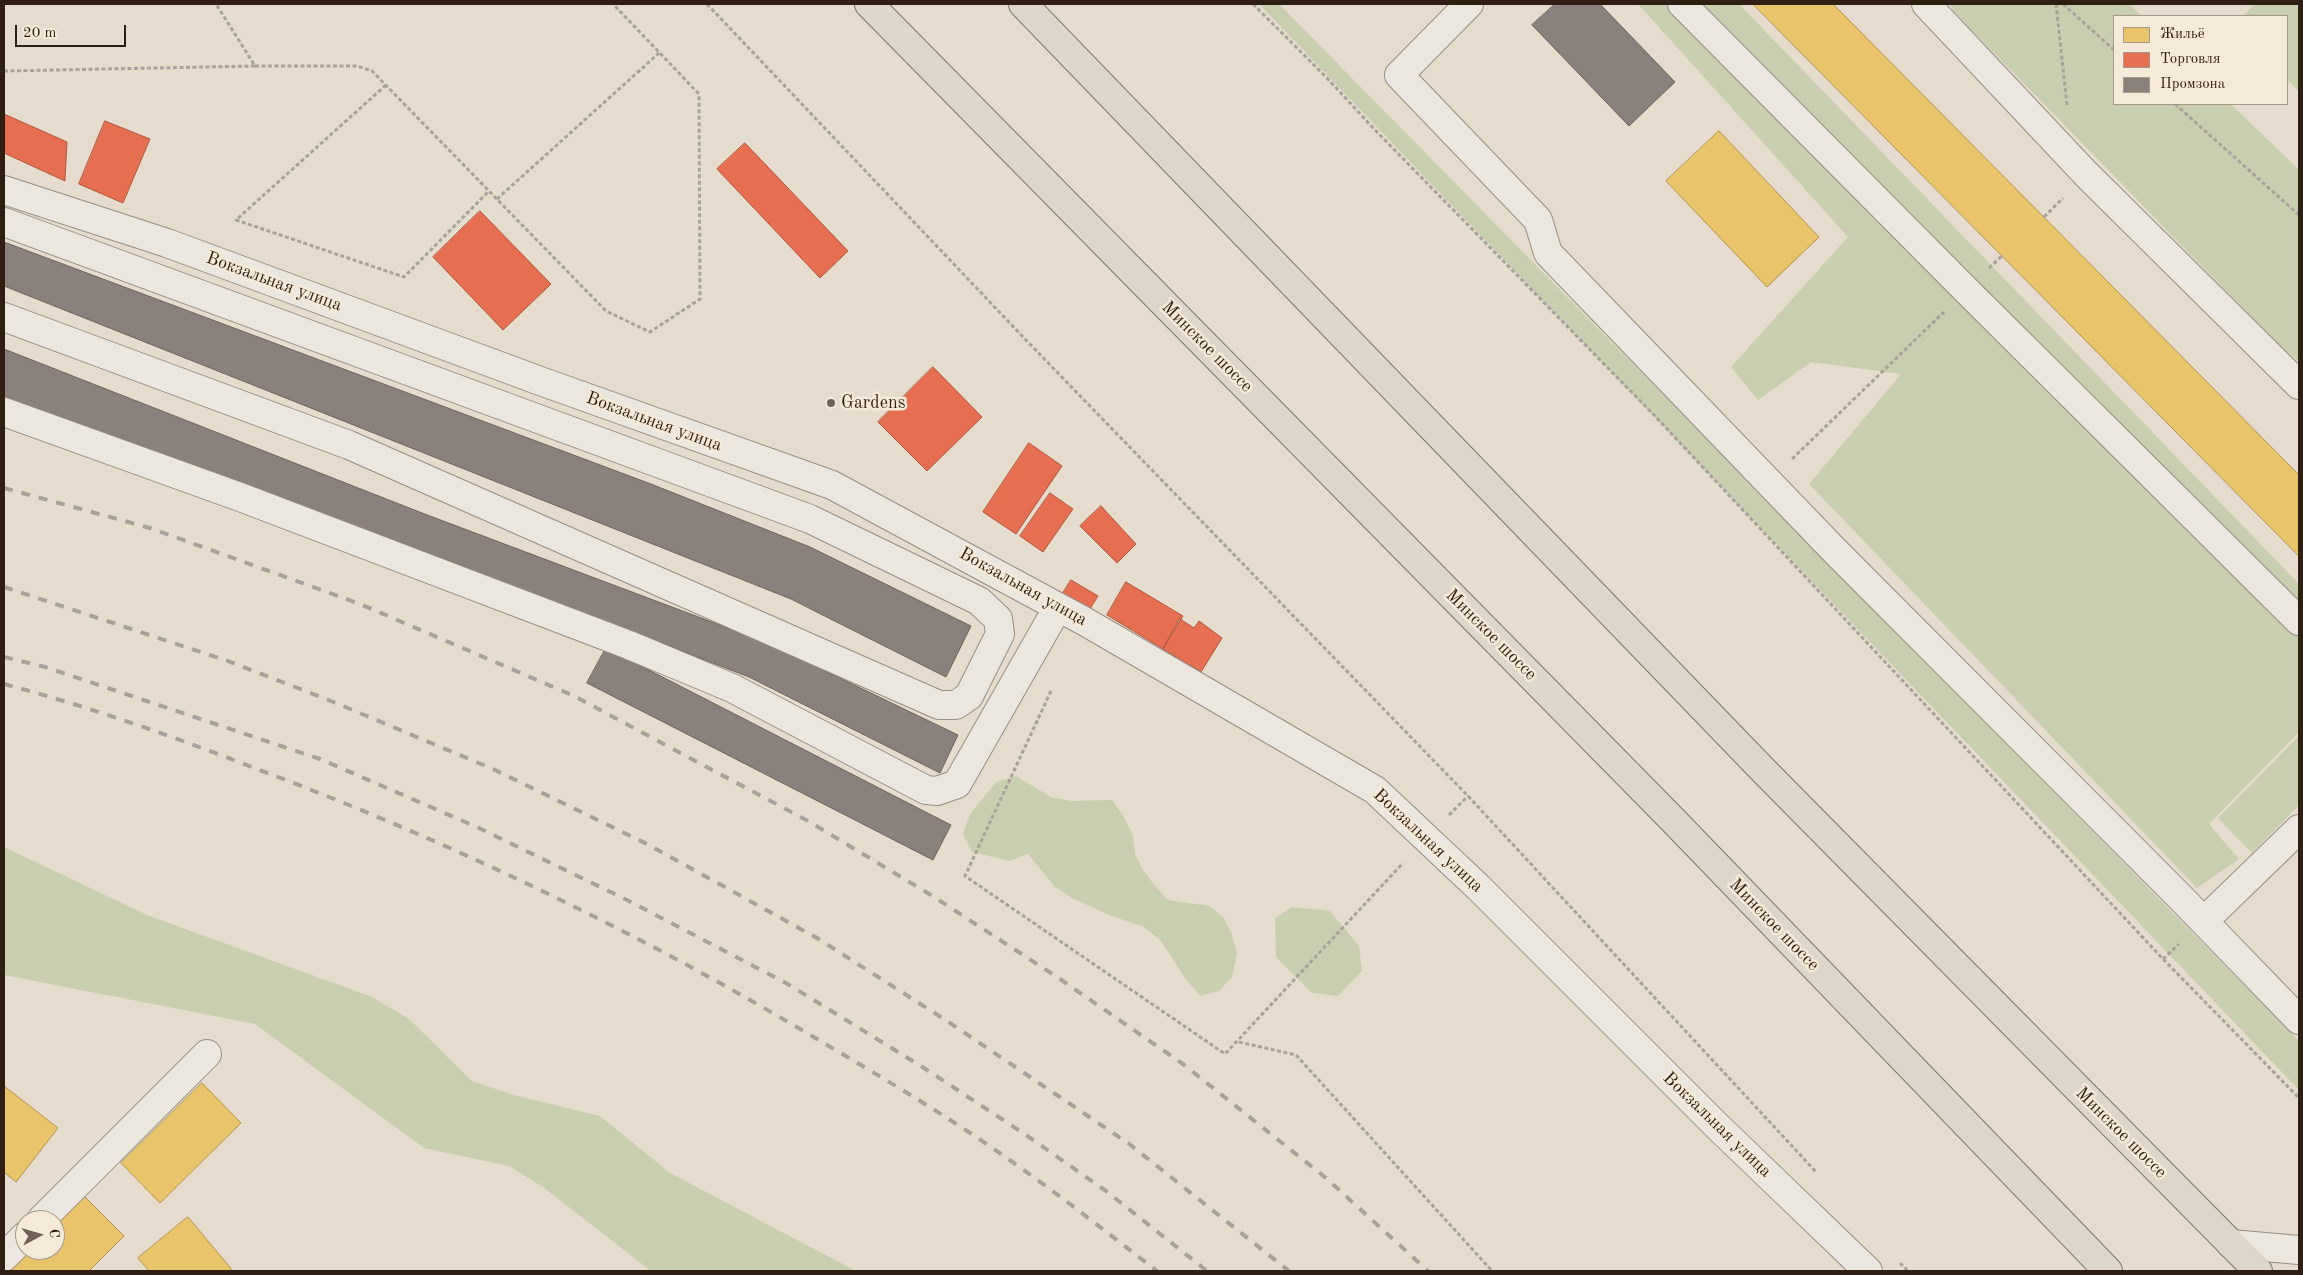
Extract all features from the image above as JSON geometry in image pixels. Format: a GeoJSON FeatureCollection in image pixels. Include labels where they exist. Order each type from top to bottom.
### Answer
{"type":"FeatureCollection","features":[{"type":"Feature","properties":{"kind":"highway","name":"Минское шоссе"},"geometry":{"type":"LineString","coordinates":[[869,4],[1672,819],[2108,1271]]}},
{"type":"Feature","properties":{"kind":"highway","name":"Минское шоссе"},"geometry":{"type":"LineString","coordinates":[[1023,4],[1763,770],[2258,1271]]}},
{"type":"Feature","properties":{"kind":"street"},"geometry":{"type":"LineString","coordinates":[[1469,4],[1399,75],[1538,220],[1548,254],[1834,550],[2204,921],[2299,1020]]}},
{"type":"Feature","properties":{"kind":"street"},"geometry":{"type":"LineString","coordinates":[[1682,4],[2299,621]]}},
{"type":"Feature","properties":{"kind":"street"},"geometry":{"type":"LineString","coordinates":[[1926,4],[2073,161],[2299,385]]}},
{"type":"Feature","properties":{"kind":"street","name":"Вокзальная улица"},"geometry":{"type":"LineString","coordinates":[[4,190],[167,243],[543,382],[832,485],[1058,606],[1375,790],[1478,887],[1722,1131],[1868,1271]]}},
{"type":"Feature","properties":{"kind":"street"},"geometry":{"type":"LineString","coordinates":[[4,222],[810,519],[979,601],[998,620],[1000,634],[969,696],[956,705],[939,705],[349,445],[4,317]]}},
{"type":"Feature","properties":{"kind":"street"},"geometry":{"type":"LineString","coordinates":[[4,412],[240,497],[629,645],[732,688],[926,790],[937,791],[957,784],[1058,606]]}},
{"type":"Feature","properties":{"kind":"street"},"geometry":{"type":"LineString","coordinates":[[2204,921],[2299,830]]}},
{"type":"Feature","properties":{"kind":"street"},"geometry":{"type":"LineString","coordinates":[[51,1210],[207,1054]]}},
{"type":"Feature","properties":{"kind":"street"},"geometry":{"type":"LineString","coordinates":[[2231,1244],[2299,1250]]}},
{"type":"Feature","properties":{"kind":"street"},"geometry":{"type":"LineString","coordinates":[[4,1257],[15,1246]]}},
{"type":"Feature","properties":{"kind":"path"},"geometry":{"type":"LineString","coordinates":[[216,4],[255,66]]}},
{"type":"Feature","properties":{"kind":"path"},"geometry":{"type":"LineString","coordinates":[[4,71],[255,66],[356,66],[372,71],[606,311],[650,332],[700,299],[699,94],[613,4]]}},
{"type":"Feature","properties":{"kind":"path"},"geometry":{"type":"LineString","coordinates":[[707,4],[1030,344],[1468,796],[1820,1176]]}},
{"type":"Feature","properties":{"kind":"path"},"geometry":{"type":"LineString","coordinates":[[1253,4],[1328,78],[1375,130],[1653,414],[2163,959],[2299,1098]]}},
{"type":"Feature","properties":{"kind":"path"},"geometry":{"type":"LineString","coordinates":[[2056,4],[2073,161]]}},
{"type":"Feature","properties":{"kind":"path"},"geometry":{"type":"LineString","coordinates":[[2063,4],[2113,49]]}},
{"type":"Feature","properties":{"kind":"path"},"geometry":{"type":"LineString","coordinates":[[498,199],[659,53]]}},
{"type":"Feature","properties":{"kind":"path"},"geometry":{"type":"LineString","coordinates":[[386,85],[236,220],[404,277],[489,191]]}},
{"type":"Feature","properties":{"kind":"path"},"geometry":{"type":"LineString","coordinates":[[2176,105],[2299,215]]}},
{"type":"Feature","properties":{"kind":"path"},"geometry":{"type":"LineString","coordinates":[[1785,465],[2002,256]]}},
{"type":"Feature","properties":{"kind":"path"},"geometry":{"type":"LineString","coordinates":[[1055,682],[965,876],[1226,1054],[1426,838]]}},
{"type":"Feature","properties":{"kind":"path"},"geometry":{"type":"LineString","coordinates":[[1238,1042],[1296,1055],[1492,1271]]}},
{"type":"Feature","properties":{"kind":"path"},"geometry":{"type":"LineString","coordinates":[[2294,1093],[2299,1094]]}},
{"type":"Feature","properties":{"kind":"path"},"geometry":{"type":"LineString","coordinates":[[1895,1257],[1908,1271]]}},
{"type":"Feature","properties":{"kind":"green space"},"geometry":{"type":"Polygon","coordinates":[[[1259,4],[1279,4],[2299,1041],[2299,1090],[1259,4]]]}},
{"type":"Feature","properties":{"kind":"green space"},"geometry":{"type":"Polygon","coordinates":[[[1638,4],[1739,4],[2299,584],[2299,732],[2209,824],[2239,859],[2197,888],[1809,484],[1901,374],[1811,362],[1758,400],[1731,367],[1848,237],[1638,4]]]}},
{"type":"Feature","properties":{"kind":"green space"},"geometry":{"type":"Polygon","coordinates":[[[1950,4],[2129,4],[2141,15],[2113,15],[2113,105],[2232,105],[2299,170],[2299,362],[2276,342],[1954,12],[1950,4]]]}},
{"type":"Feature","properties":{"kind":"green space"},"geometry":{"type":"Polygon","coordinates":[[[2255,4],[2299,4],[2299,92],[2288,80],[2288,15],[2244,15],[2255,4]]]}},
{"type":"Feature","properties":{"kind":"green space"},"geometry":{"type":"Polygon","coordinates":[[[2299,736],[2299,805],[2252,853],[2218,818],[2299,736]]]}},
{"type":"Feature","properties":{"kind":"green space"},"geometry":{"type":"Polygon","coordinates":[[[1016,776],[1051,797],[1071,801],[1112,800],[1124,817],[1133,835],[1135,854],[1143,870],[1168,900],[1210,906],[1224,918],[1232,935],[1237,954],[1232,977],[1219,991],[1200,996],[1185,978],[1161,941],[1144,927],[1109,915],[1072,898],[1054,886],[1028,854],[1010,861],[972,852],[963,834],[970,814],[996,782],[1016,776]]]}},
{"type":"Feature","properties":{"kind":"green space"},"geometry":{"type":"Polygon","coordinates":[[[4,847],[147,915],[372,997],[409,1019],[472,1081],[514,1095],[600,1116],[670,1173],[856,1271],[651,1271],[543,1187],[509,1166],[424,1148],[255,1024],[4,975],[4,847]]]}},
{"type":"Feature","properties":{"kind":"green space"},"geometry":{"type":"Polygon","coordinates":[[[1292,907],[1330,911],[1359,946],[1362,971],[1338,996],[1312,993],[1276,957],[1275,918],[1292,907]]]}},
{"type":"Feature","properties":{"kind":"building: Жильё"},"geometry":{"type":"Polygon","coordinates":[[[1753,4],[1833,4],[2299,475],[2299,556],[1753,4]]]}},
{"type":"Feature","properties":{"kind":"building: Жильё"},"geometry":{"type":"Polygon","coordinates":[[[1719,131],[1819,237],[1767,287],[1666,181],[1719,131]]]}},
{"type":"Feature","properties":{"kind":"building: Жильё"},"geometry":{"type":"Polygon","coordinates":[[[202,1083],[241,1123],[160,1203],[121,1163],[202,1083]]]}},
{"type":"Feature","properties":{"kind":"building: Жильё"},"geometry":{"type":"Polygon","coordinates":[[[4,1086],[58,1128],[16,1182],[4,1172],[4,1086]]]}},
{"type":"Feature","properties":{"kind":"building: Жильё"},"geometry":{"type":"Polygon","coordinates":[[[85,1197],[124,1236],[89,1271],[9,1271],[21,1260],[65,1260],[65,1216],[85,1197]]]}},
{"type":"Feature","properties":{"kind":"building: Жильё"},"geometry":{"type":"Polygon","coordinates":[[[188,1217],[233,1271],[149,1271],[138,1258],[188,1217]]]}},
{"type":"Feature","properties":{"kind":"building: Торговля"},"geometry":{"type":"Polygon","coordinates":[[[4,114],[67,142],[65,181],[4,153],[4,114]]]}},
{"type":"Feature","properties":{"kind":"building: Торговля"},"geometry":{"type":"Polygon","coordinates":[[[105,121],[150,139],[123,203],[79,184],[105,121]]]}},
{"type":"Feature","properties":{"kind":"building: Торговля"},"geometry":{"type":"Polygon","coordinates":[[[745,143],[848,251],[820,278],[717,169],[745,143]]]}},
{"type":"Feature","properties":{"kind":"building: Торговля"},"geometry":{"type":"Polygon","coordinates":[[[480,211],[551,284],[503,330],[433,257],[480,211]]]}},
{"type":"Feature","properties":{"kind":"building: Торговля"},"geometry":{"type":"Polygon","coordinates":[[[933,367],[982,417],[927,471],[878,422],[933,367]]]}},
{"type":"Feature","properties":{"kind":"building: Торговля"},"geometry":{"type":"Polygon","coordinates":[[[1029,443],[1062,466],[1016,534],[983,512],[1029,443]]]}},
{"type":"Feature","properties":{"kind":"building: Торговля"},"geometry":{"type":"Polygon","coordinates":[[[1050,493],[1073,509],[1043,552],[1020,536],[1050,493]]]}},
{"type":"Feature","properties":{"kind":"building: Торговля"},"geometry":{"type":"Polygon","coordinates":[[[1101,506],[1136,544],[1117,563],[1080,526],[1101,506]]]}},
{"type":"Feature","properties":{"kind":"building: Торговля"},"geometry":{"type":"Polygon","coordinates":[[[1071,580],[1098,596],[1090,609],[1063,593],[1071,580]]]}},
{"type":"Feature","properties":{"kind":"building: Торговля"},"geometry":{"type":"Polygon","coordinates":[[[1126,582],[1183,616],[1163,649],[1107,615],[1126,582]]]}},
{"type":"Feature","properties":{"kind":"building: Торговля"},"geometry":{"type":"Polygon","coordinates":[[[1180,619],[1194,628],[1199,621],[1222,638],[1201,672],[1163,649],[1180,619]]]}},
{"type":"Feature","properties":{"kind":"building: Промзона"},"geometry":{"type":"Polygon","coordinates":[[[1555,4],[1600,4],[1675,82],[1629,126],[1532,25],[1555,4]]]}},
{"type":"Feature","properties":{"kind":"building: Промзона"},"geometry":{"type":"Polygon","coordinates":[[[4,242],[651,484],[810,547],[971,626],[946,677],[791,599],[4,286],[4,242]]]}},
{"type":"Feature","properties":{"kind":"building: Промзона"},"geometry":{"type":"Polygon","coordinates":[[[4,349],[422,513],[765,642],[958,735],[940,773],[749,677],[428,553],[4,398],[4,349]]]}},
{"type":"Feature","properties":{"kind":"building: Промзона"},"geometry":{"type":"Polygon","coordinates":[[[606,648],[951,825],[933,860],[587,683],[606,648]]]}},
{"type":"Feature","properties":{"kind":"railway"},"geometry":{"type":"LineString","coordinates":[[4,488],[150,528],[360,604],[572,695],[808,821],[931,895],[1060,979],[1183,1064],[1326,1178],[1428,1271]]}},
{"type":"Feature","properties":{"kind":"railway"},"geometry":{"type":"LineString","coordinates":[[4,587],[225,660],[331,701],[493,769],[647,844],[817,938],[944,1019],[1128,1143],[1289,1271]]}},
{"type":"Feature","properties":{"kind":"railway"},"geometry":{"type":"LineString","coordinates":[[4,657],[45,667],[320,759],[479,828],[627,900],[786,983],[924,1068],[1026,1135],[1106,1191],[1207,1271]]}},
{"type":"Feature","properties":{"kind":"railway"},"geometry":{"type":"LineString","coordinates":[[4,684],[138,725],[341,802],[481,862],[618,928],[751,1001],[940,1113],[1030,1174],[1157,1271]]}},
{"type":"Feature","properties":{"kind":"place","name":"Gardens"},"geometry":{"type":"Point","coordinates":[831,403]}}]}
